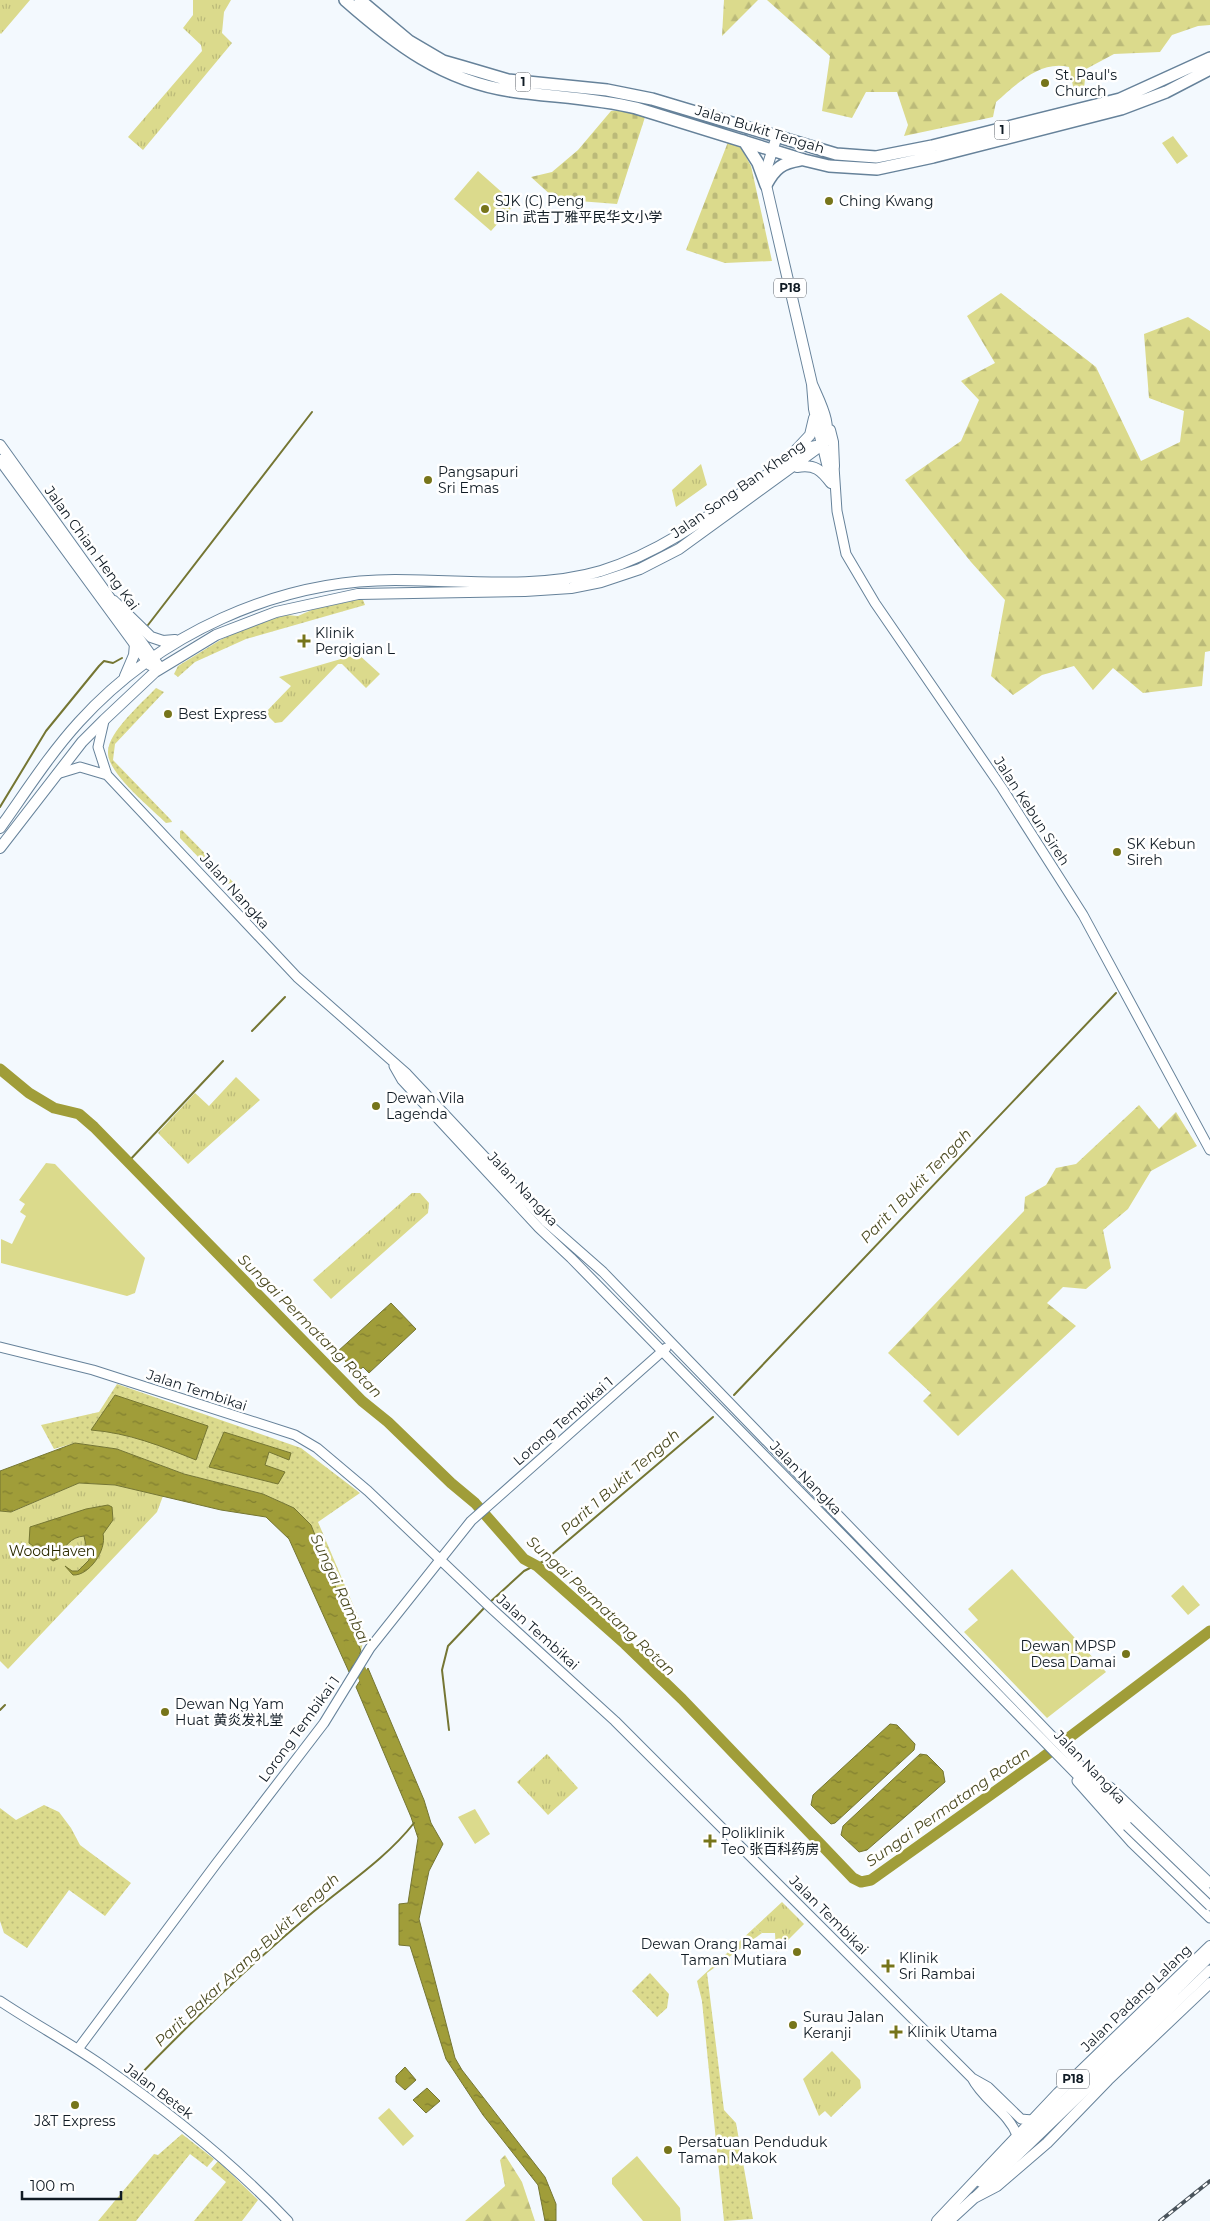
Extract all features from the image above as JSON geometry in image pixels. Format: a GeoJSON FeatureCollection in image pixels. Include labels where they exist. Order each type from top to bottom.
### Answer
{"type":"FeatureCollection","features":[{"type":"Feature","properties":{"kind":"highway","name":"Jalan Bukit Tengah"},"geometry":{"type":"LineString","coordinates":[[345,0],[406,50],[439,69],[510,91],[607,100],[674,118],[804,160],[829,166],[877,169],[934,157],[1121,109],[1166,92],[1210,69]]}},
{"type":"Feature","properties":{"kind":"highway","name":"Jalan Bukit Tengah"},"geometry":{"type":"LineString","coordinates":[[360,0],[409,41],[443,60],[464,67],[508,80],[608,90],[643,97],[836,154],[876,157],[942,144],[1120,99],[1210,58]]}},
{"type":"Feature","properties":{"kind":"highway"},"geometry":{"type":"LineString","coordinates":[[744,141],[758,163],[766,185]]}},
{"type":"Feature","properties":{"kind":"highway"},"geometry":{"type":"LineString","coordinates":[[766,185],[772,173],[782,164],[804,160]]}},
{"type":"Feature","properties":{"kind":"main road","name":"Jalan Kebun Sireh"},"geometry":{"type":"LineString","coordinates":[[777,136],[767,167],[766,185],[812,384],[827,435],[822,445]]}},
{"type":"Feature","properties":{"kind":"main road"},"geometry":{"type":"LineString","coordinates":[[783,463],[810,435],[818,407]]}},
{"type":"Feature","properties":{"kind":"main road"},"geometry":{"type":"LineString","coordinates":[[818,407],[834,442],[834,466]]}},
{"type":"Feature","properties":{"kind":"main road","name":"Jalan Chian Heng Kai"},"geometry":{"type":"LineString","coordinates":[[0,445],[114,601],[158,670]]}},
{"type":"Feature","properties":{"kind":"main road","name":"Jalan Song Ban Kheng"},"geometry":{"type":"LineString","coordinates":[[0,828],[72,730],[123,679],[179,639],[254,605],[310,590],[356,582],[393,580],[495,582],[564,578],[599,571],[636,559],[674,539],[806,448],[822,445]]}},
{"type":"Feature","properties":{"kind":"main road","name":"Jalan Song Ban Kheng"},"geometry":{"type":"LineString","coordinates":[[0,848],[57,774],[104,720],[158,670],[216,635],[276,612],[351,595],[391,592],[525,591],[571,588],[601,582],[640,569],[679,549],[795,468],[822,445]]}},
{"type":"Feature","properties":{"kind":"main road","name":"Jalan Chian Heng Kai"},"geometry":{"type":"LineString","coordinates":[[0,460],[135,644],[150,658]]}},
{"type":"Feature","properties":{"kind":"main road"},"geometry":{"type":"LineString","coordinates":[[795,468],[806,465],[818,468],[833,487]]}},
{"type":"Feature","properties":{"kind":"main road"},"geometry":{"type":"LineString","coordinates":[[114,601],[151,636],[163,641],[179,639]]}},
{"type":"Feature","properties":{"kind":"main road"},"geometry":{"type":"LineString","coordinates":[[123,679],[134,655],[135,644]]}},
{"type":"Feature","properties":{"kind":"main road","name":"Jalan Padang Lalang"},"geometry":{"type":"LineString","coordinates":[[942,2220],[1020,2143],[1032,2120],[1210,1946]]}},
{"type":"Feature","properties":{"kind":"main road","name":"Jalan Padang Lalang"},"geometry":{"type":"LineString","coordinates":[[942,2220],[974,2198],[997,2186],[1047,2143],[1108,2080],[1210,1984]]}},
{"type":"Feature","properties":{"kind":"street","name":"Jalan Kebun Sireh"},"geometry":{"type":"LineString","coordinates":[[822,445],[829,452],[834,466],[833,487]]}},
{"type":"Feature","properties":{"kind":"street","name":"Jalan Kebun Sireh"},"geometry":{"type":"LineString","coordinates":[[822,445],[833,487],[846,554],[874,601],[1002,788],[1080,909],[1210,1150]]}},
{"type":"Feature","properties":{"kind":"street","name":"Jalan Nangka"},"geometry":{"type":"LineString","coordinates":[[104,720],[98,747],[107,774],[297,977],[407,1074],[544,1221],[603,1272],[723,1398],[885,1561],[1072,1768],[1210,1895]]}},
{"type":"Feature","properties":{"kind":"street"},"geometry":{"type":"LineString","coordinates":[[57,774],[80,767],[107,774]]}},
{"type":"Feature","properties":{"kind":"street","name":"Jalan Nangka"},"geometry":{"type":"LineString","coordinates":[[392,1062],[402,1080],[539,1228],[1026,1715],[1086,1769],[1130,1823],[1210,1905]]}},
{"type":"Feature","properties":{"kind":"street","name":"Lorong Tembikai 1"},"geometry":{"type":"LineString","coordinates":[[78,2050],[210,1871],[324,1723],[370,1648],[470,1521],[672,1343]]}},
{"type":"Feature","properties":{"kind":"street","name":"Jalan Tembikai"},"geometry":{"type":"LineString","coordinates":[[0,1347],[93,1370],[306,1441],[368,1491],[491,1608],[630,1735],[972,2078],[980,2092],[1012,2125],[1020,2143]]}},
{"type":"Feature","properties":{"kind":"street"},"geometry":{"type":"LineString","coordinates":[[1072,1768],[1075,1779],[1100,1809],[1210,1918]]}},
{"type":"Feature","properties":{"kind":"street"},"geometry":{"type":"LineString","coordinates":[[1086,1769],[1092,1770],[1210,1883]]}},
{"type":"Feature","properties":{"kind":"street"},"geometry":{"type":"LineString","coordinates":[[1198,1907],[1210,1905]]}},
{"type":"Feature","properties":{"kind":"street"},"geometry":{"type":"LineString","coordinates":[[974,2198],[1020,2143],[1210,1957]]}},
{"type":"Feature","properties":{"kind":"street"},"geometry":{"type":"LineString","coordinates":[[1020,2143],[1210,1970]]}},
{"type":"Feature","properties":{"kind":"street","name":"Jalan Betek"},"geometry":{"type":"LineString","coordinates":[[0,2001],[78,2050],[163,2110],[220,2154],[288,2221]]}},
{"type":"Feature","properties":{"kind":"street","name":"Jalan Tembikai"},"geometry":{"type":"LineString","coordinates":[[972,2078],[988,2087],[1021,2120],[1032,2120]]}},
{"type":"Feature","properties":{"kind":"green space"},"geometry":{"type":"Polygon","coordinates":[[[0,0],[30,0],[1,34],[0,33],[0,0]]]}},
{"type":"Feature","properties":{"kind":"green space"},"geometry":{"type":"Polygon","coordinates":[[[193,0],[231,0],[224,12],[222,33],[232,43],[143,150],[128,137],[202,51],[201,45],[183,28],[193,15],[193,0]]]}},
{"type":"Feature","properties":{"kind":"green space"},"geometry":{"type":"Polygon","coordinates":[[[724,0],[758,0],[722,36],[724,0]]]}},
{"type":"Feature","properties":{"kind":"green space"},"geometry":{"type":"Polygon","coordinates":[[[767,0],[1210,0],[1210,25],[1198,26],[1172,35],[1160,52],[1114,54],[1086,69],[1084,89],[1074,91],[1069,67],[1048,67],[1021,81],[996,102],[993,117],[904,136],[908,125],[897,92],[866,92],[852,118],[822,111],[830,56],[767,0]]]}},
{"type":"Feature","properties":{"kind":"green space"},"geometry":{"type":"Polygon","coordinates":[[[631,110],[646,114],[617,204],[553,199],[531,177],[552,172],[578,150],[611,111],[631,110]]]}},
{"type":"Feature","properties":{"kind":"green space"},"geometry":{"type":"Polygon","coordinates":[[[1173,136],[1188,156],[1177,164],[1162,143],[1173,136]]]}},
{"type":"Feature","properties":{"kind":"green space"},"geometry":{"type":"Polygon","coordinates":[[[728,142],[740,146],[751,166],[772,261],[725,263],[686,250],[728,142]]]}},
{"type":"Feature","properties":{"kind":"green space"},"geometry":{"type":"Polygon","coordinates":[[[478,171],[515,204],[491,231],[454,199],[478,171]]]}},
{"type":"Feature","properties":{"kind":"green space"},"geometry":{"type":"Polygon","coordinates":[[[1001,293],[1096,367],[1141,461],[1180,442],[1184,411],[1149,398],[1144,334],[1188,317],[1210,331],[1210,651],[1205,652],[1202,686],[1143,693],[1113,668],[1093,690],[1074,666],[1042,675],[1013,695],[991,676],[1005,600],[971,562],[905,480],[961,441],[979,400],[961,381],[995,363],[967,316],[1001,293]]]}},
{"type":"Feature","properties":{"kind":"green space"},"geometry":{"type":"Polygon","coordinates":[[[701,464],[707,485],[676,507],[672,490],[701,464]]]}},
{"type":"Feature","properties":{"kind":"green space"},"geometry":{"type":"Polygon","coordinates":[[[356,599],[363,600],[365,605],[246,639],[195,662],[178,677],[174,674],[178,666],[222,639],[255,624],[286,615],[298,616],[323,605],[356,599]]]}},
{"type":"Feature","properties":{"kind":"green space"},"geometry":{"type":"Polygon","coordinates":[[[358,654],[380,674],[366,688],[342,664],[338,664],[282,722],[275,723],[265,713],[291,686],[279,677],[358,654]]]}},
{"type":"Feature","properties":{"kind":"green space"},"geometry":{"type":"Polygon","coordinates":[[[156,688],[164,692],[115,744],[113,760],[172,822],[166,823],[122,780],[110,760],[108,752],[110,744],[120,727],[156,688]]]}},
{"type":"Feature","properties":{"kind":"green space"},"geometry":{"type":"Polygon","coordinates":[[[182,830],[233,882],[225,885],[180,838],[180,831],[182,830]]]}},
{"type":"Feature","properties":{"kind":"green space"},"geometry":{"type":"Polygon","coordinates":[[[236,1077],[260,1100],[188,1164],[158,1133],[195,1093],[209,1106],[236,1077]]]}},
{"type":"Feature","properties":{"kind":"green space"},"geometry":{"type":"Polygon","coordinates":[[[1139,1105],[1159,1129],[1176,1112],[1197,1146],[1151,1171],[1128,1209],[1103,1230],[1111,1268],[1086,1289],[1063,1287],[1047,1303],[1076,1326],[958,1436],[923,1401],[931,1393],[888,1353],[1024,1211],[1025,1197],[1046,1185],[1056,1168],[1076,1164],[1139,1105]]]}},
{"type":"Feature","properties":{"kind":"green space"},"geometry":{"type":"Polygon","coordinates":[[[46,1163],[55,1164],[145,1258],[135,1293],[127,1296],[1,1263],[1,1239],[12,1244],[26,1216],[20,1212],[25,1204],[19,1200],[46,1163]]]}},
{"type":"Feature","properties":{"kind":"green space"},"geometry":{"type":"Polygon","coordinates":[[[412,1193],[420,1193],[429,1203],[428,1213],[331,1299],[313,1280],[412,1193]]]}},
{"type":"Feature","properties":{"kind":"green space"},"geometry":{"type":"Polygon","coordinates":[[[117,1384],[301,1448],[360,1493],[318,1522],[365,1633],[361,1651],[311,1525],[294,1508],[263,1494],[184,1474],[117,1449],[75,1443],[54,1449],[41,1425],[99,1412],[117,1384]]]}},
{"type":"Feature","properties":{"kind":"green space","name":"WoodHaven"},"geometry":{"type":"Polygon","coordinates":[[[79,1483],[115,1485],[163,1496],[157,1512],[8,1669],[0,1661],[0,1511],[12,1512],[79,1483]]]}},
{"type":"Feature","properties":{"kind":"green space"},"geometry":{"type":"Polygon","coordinates":[[[1012,1569],[1106,1672],[1047,1718],[964,1632],[978,1620],[968,1609],[1012,1569]]]}},
{"type":"Feature","properties":{"kind":"green space"},"geometry":{"type":"Polygon","coordinates":[[[1183,1585],[1200,1605],[1188,1615],[1171,1596],[1183,1585]]]}},
{"type":"Feature","properties":{"kind":"green space"},"geometry":{"type":"Polygon","coordinates":[[[547,1754],[578,1788],[548,1815],[517,1782],[547,1754]]]}},
{"type":"Feature","properties":{"kind":"green space"},"geometry":{"type":"Polygon","coordinates":[[[44,1805],[59,1812],[71,1828],[80,1845],[131,1883],[105,1916],[69,1890],[27,1948],[4,1933],[0,1921],[0,1808],[16,1820],[44,1805]]]}},
{"type":"Feature","properties":{"kind":"green space"},"geometry":{"type":"Polygon","coordinates":[[[475,1809],[490,1834],[475,1844],[458,1817],[475,1809]]]}},
{"type":"Feature","properties":{"kind":"green space"},"geometry":{"type":"Polygon","coordinates":[[[782,1902],[804,1924],[776,1952],[775,1933],[762,1933],[755,1927],[782,1902]]]}},
{"type":"Feature","properties":{"kind":"green space"},"geometry":{"type":"Polygon","coordinates":[[[755,1927],[762,1933],[707,1973],[724,2110],[736,2123],[753,2219],[724,2221],[702,2001],[697,1981],[755,1927]]]}},
{"type":"Feature","properties":{"kind":"green space"},"geometry":{"type":"Polygon","coordinates":[[[650,1973],[669,1994],[667,2008],[657,2017],[632,1991],[650,1973]]]}},
{"type":"Feature","properties":{"kind":"green space"},"geometry":{"type":"Polygon","coordinates":[[[832,2051],[860,2080],[861,2088],[831,2117],[825,2111],[819,2116],[803,2079],[832,2051]]]}},
{"type":"Feature","properties":{"kind":"green space"},"geometry":{"type":"Polygon","coordinates":[[[389,2108],[414,2136],[403,2146],[378,2118],[389,2108]]]}},
{"type":"Feature","properties":{"kind":"green space"},"geometry":{"type":"Polygon","coordinates":[[[182,2134],[214,2159],[207,2167],[190,2154],[136,2221],[98,2221],[154,2154],[158,2155],[182,2134]]]}},
{"type":"Feature","properties":{"kind":"green space"},"geometry":{"type":"Polygon","coordinates":[[[505,2155],[522,2182],[535,2221],[465,2221],[505,2186],[500,2160],[505,2155]]]}},
{"type":"Feature","properties":{"kind":"green space"},"geometry":{"type":"Polygon","coordinates":[[[637,2156],[680,2208],[681,2221],[643,2221],[612,2184],[612,2178],[637,2156]]]}},
{"type":"Feature","properties":{"kind":"green space"},"geometry":{"type":"Polygon","coordinates":[[[218,2161],[258,2200],[242,2221],[194,2221],[226,2182],[211,2169],[218,2161]]]}},
{"type":"Feature","properties":{"kind":"water"},"geometry":{"type":"Polygon","coordinates":[[[391,1303],[416,1329],[369,1373],[363,1367],[356,1373],[337,1352],[391,1303]]]}},
{"type":"Feature","properties":{"kind":"water"},"geometry":{"type":"Polygon","coordinates":[[[115,1395],[208,1426],[196,1460],[132,1437],[91,1430],[115,1395]]]}},
{"type":"Feature","properties":{"kind":"water"},"geometry":{"type":"Polygon","coordinates":[[[224,1432],[291,1453],[289,1460],[269,1452],[265,1465],[285,1472],[278,1484],[209,1467],[224,1432]]]}},
{"type":"Feature","properties":{"kind":"water"},"geometry":{"type":"Polygon","coordinates":[[[75,1443],[117,1449],[184,1474],[263,1494],[294,1508],[311,1525],[361,1651],[349,1672],[289,1539],[266,1517],[221,1510],[115,1485],[79,1483],[11,1512],[0,1511],[0,1471],[75,1443]]]}},
{"type":"Feature","properties":{"kind":"water"},"geometry":{"type":"Polygon","coordinates":[[[108,1505],[112,1507],[113,1520],[103,1534],[102,1547],[91,1567],[79,1574],[73,1575],[65,1566],[72,1571],[78,1571],[89,1560],[84,1536],[71,1540],[65,1546],[60,1558],[53,1561],[29,1543],[30,1527],[86,1509],[108,1505]]]}},
{"type":"Feature","properties":{"kind":"water"},"geometry":{"type":"Polygon","coordinates":[[[368,1668],[424,1800],[431,1823],[443,1844],[429,1871],[419,1919],[455,2058],[462,2070],[545,2177],[556,2204],[556,2221],[545,2221],[538,2185],[483,2115],[446,2059],[410,1946],[399,1945],[399,1904],[408,1903],[418,1838],[411,1817],[356,1687],[368,1668]]]}},
{"type":"Feature","properties":{"kind":"water"},"geometry":{"type":"Polygon","coordinates":[[[890,1724],[897,1725],[915,1744],[914,1750],[835,1823],[831,1824],[811,1805],[813,1795],[890,1724]]]}},
{"type":"Feature","properties":{"kind":"water"},"geometry":{"type":"Polygon","coordinates":[[[920,1754],[927,1755],[943,1771],[945,1782],[867,1850],[859,1852],[841,1835],[843,1826],[920,1754]]]}},
{"type":"Feature","properties":{"kind":"water"},"geometry":{"type":"Polygon","coordinates":[[[405,2067],[416,2080],[405,2090],[396,2082],[396,2076],[405,2067]]]}},
{"type":"Feature","properties":{"kind":"water"},"geometry":{"type":"Polygon","coordinates":[[[427,2088],[440,2101],[426,2113],[413,2100],[427,2088]]]}},
{"type":"Feature","properties":{"kind":"waterway"},"geometry":{"type":"LineString","coordinates":[[148,625],[312,412]]}},
{"type":"Feature","properties":{"kind":"waterway"},"geometry":{"type":"LineString","coordinates":[[0,807],[46,731],[99,666],[104,661],[113,663],[122,658]]}},
{"type":"Feature","properties":{"kind":"waterway","name":"Parit 1 Bukit Tengah"},"geometry":{"type":"LineString","coordinates":[[734,1395],[1116,993]]}},
{"type":"Feature","properties":{"kind":"waterway"},"geometry":{"type":"LineString","coordinates":[[252,1031],[285,997]]}},
{"type":"Feature","properties":{"kind":"waterway"},"geometry":{"type":"LineString","coordinates":[[128,1162],[223,1061]]}},
{"type":"Feature","properties":{"kind":"waterway","name":"Sungai Permatang Rotan"},"geometry":{"type":"LineString","coordinates":[[0,1069],[29,1093],[54,1108],[79,1114],[94,1127],[362,1401],[388,1422],[451,1483],[475,1503],[524,1559],[537,1566],[625,1644],[682,1699],[853,1878],[861,1882],[871,1880],[1042,1758],[1210,1631]]}},
{"type":"Feature","properties":{"kind":"waterway","name":"Parit 1 Bukit Tengah"},"geometry":{"type":"LineString","coordinates":[[489,1603],[524,1571],[544,1561],[713,1417]]}},
{"type":"Feature","properties":{"kind":"waterway","name":"Parit 1 Bukit Tengah"},"geometry":{"type":"LineString","coordinates":[[449,1730],[442,1670],[448,1646],[486,1606]]}},
{"type":"Feature","properties":{"kind":"waterway","name":"Sungai Rambai"},"geometry":{"type":"LineString","coordinates":[[350,1646],[369,1689]]}},
{"type":"Feature","properties":{"kind":"waterway"},"geometry":{"type":"LineString","coordinates":[[0,1710],[5,1705]]}},
{"type":"Feature","properties":{"kind":"waterway","name":"Parit Bakar Arang-Bukit Tengah"},"geometry":{"type":"LineString","coordinates":[[133,2082],[239,1977],[283,1937],[377,1861],[414,1823]]}},
{"type":"Feature","properties":{"kind":"railway"},"geometry":{"type":"LineString","coordinates":[[1160,2221],[1210,2181]]}},
{"type":"Feature","properties":{"kind":"place","name":"St. Paul's Church"},"geometry":{"type":"Point","coordinates":[1045,83]}},
{"type":"Feature","properties":{"kind":"place","name":"Ching Kwang"},"geometry":{"type":"Point","coordinates":[829,201]}},
{"type":"Feature","properties":{"kind":"place","name":"SJK (C) Peng Bin 武吉丁雅平民华文小学"},"geometry":{"type":"Point","coordinates":[485,209]}},
{"type":"Feature","properties":{"kind":"place","name":"Pangsapuri Sri Emas"},"geometry":{"type":"Point","coordinates":[428,480]}},
{"type":"Feature","properties":{"kind":"place","name":"Klinik Pergigian L"},"geometry":{"type":"Point","coordinates":[304,641]}},
{"type":"Feature","properties":{"kind":"place","name":"Best Express"},"geometry":{"type":"Point","coordinates":[168,714]}},
{"type":"Feature","properties":{"kind":"place","name":"SK Kebun Sireh"},"geometry":{"type":"Point","coordinates":[1117,852]}},
{"type":"Feature","properties":{"kind":"place","name":"Dewan Vila Lagenda"},"geometry":{"type":"Point","coordinates":[376,1106]}},
{"type":"Feature","properties":{"kind":"place","name":"Dewan MPSP Desa Damai"},"geometry":{"type":"Point","coordinates":[1126,1654]}},
{"type":"Feature","properties":{"kind":"place","name":"Dewan Ng Yam Huat 黄炎发礼堂"},"geometry":{"type":"Point","coordinates":[165,1712]}},
{"type":"Feature","properties":{"kind":"place","name":"Poliklinik Teo 张百科药房"},"geometry":{"type":"Point","coordinates":[710,1841]}},
{"type":"Feature","properties":{"kind":"place","name":"Dewan Orang Ramai Taman Mutiara"},"geometry":{"type":"Point","coordinates":[797,1952]}},
{"type":"Feature","properties":{"kind":"place","name":"Klinik Sri Rambai"},"geometry":{"type":"Point","coordinates":[888,1966]}},
{"type":"Feature","properties":{"kind":"place","name":"Surau Jalan Keranji"},"geometry":{"type":"Point","coordinates":[793,2025]}},
{"type":"Feature","properties":{"kind":"place","name":"Klinik Utama"},"geometry":{"type":"Point","coordinates":[896,2032]}},
{"type":"Feature","properties":{"kind":"place","name":"J&T Express"},"geometry":{"type":"Point","coordinates":[75,2105]}},
{"type":"Feature","properties":{"kind":"place","name":"Persatuan Penduduk Taman Makok"},"geometry":{"type":"Point","coordinates":[668,2150]}}]}
